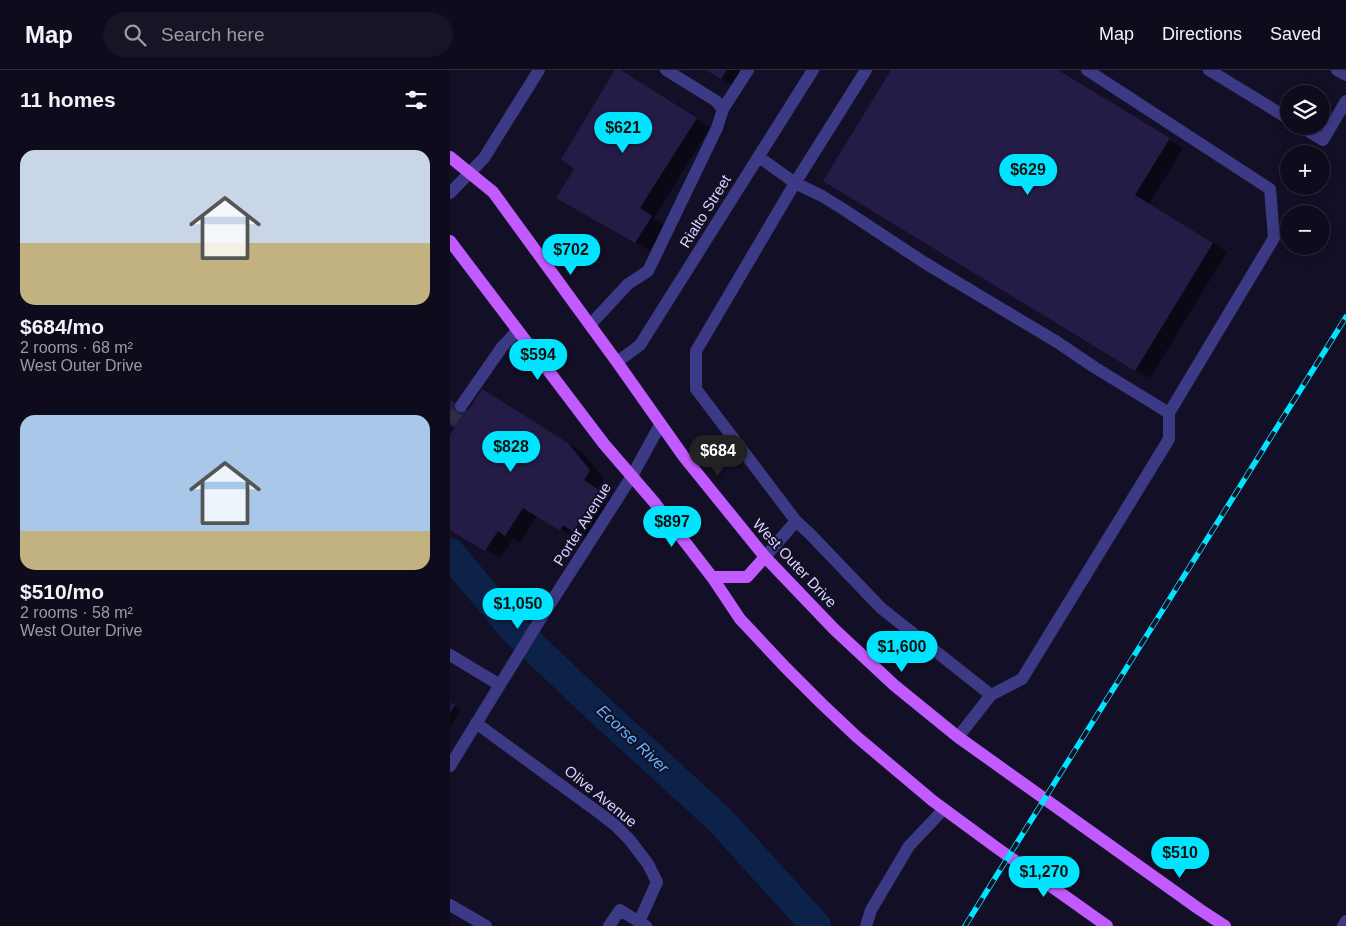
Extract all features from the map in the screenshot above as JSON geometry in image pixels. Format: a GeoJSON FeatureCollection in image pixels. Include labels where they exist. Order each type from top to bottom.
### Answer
{"type":"FeatureCollection","features":[{"type":"Feature","properties":{"kind":"main road","name":"West Outer Drive"},"geometry":{"type":"LineString","coordinates":[[450,157],[493,192],[684,457],[765,557],[847,642],[894,685],[958,737],[1225,926]]}},
{"type":"Feature","properties":{"kind":"main road"},"geometry":{"type":"LineString","coordinates":[[450,241],[604,444],[654,502],[712,577],[740,619],[786,668],[821,703],[895,770],[997,848],[1107,926]]}},
{"type":"Feature","properties":{"kind":"main road"},"geometry":{"type":"LineString","coordinates":[[712,577],[747,577],[765,557]]}},
{"type":"Feature","properties":{"kind":"street"},"geometry":{"type":"LineString","coordinates":[[450,192],[484,158],[539,70]]}},
{"type":"Feature","properties":{"kind":"street"},"geometry":{"type":"LineString","coordinates":[[666,70],[716,101],[723,109]]}},
{"type":"Feature","properties":{"kind":"street"},"geometry":{"type":"LineString","coordinates":[[590,325],[628,284],[648,271],[717,128],[723,109],[748,70]]}},
{"type":"Feature","properties":{"kind":"street","name":"Rialto Street"},"geometry":{"type":"LineString","coordinates":[[617,362],[640,345],[813,70]]}},
{"type":"Feature","properties":{"kind":"street"},"geometry":{"type":"LineString","coordinates":[[866,70],[795,183],[696,351],[696,390],[796,521],[882,608],[991,694]]}},
{"type":"Feature","properties":{"kind":"street"},"geometry":{"type":"LineString","coordinates":[[958,737],[991,694],[1022,679],[1169,439],[1169,413],[1274,238],[1270,189],[1087,70]]}},
{"type":"Feature","properties":{"kind":"street"},"geometry":{"type":"LineString","coordinates":[[1209,70],[1280,113]]}},
{"type":"Feature","properties":{"kind":"street"},"geometry":{"type":"LineString","coordinates":[[1338,70],[1346,75]]}},
{"type":"Feature","properties":{"kind":"street"},"geometry":{"type":"LineString","coordinates":[[1330,127],[1346,100]]}},
{"type":"Feature","properties":{"kind":"street"},"geometry":{"type":"LineString","coordinates":[[1314,135],[1322,140],[1325,135]]}},
{"type":"Feature","properties":{"kind":"street"},"geometry":{"type":"LineString","coordinates":[[759,157],[795,183],[844,209],[926,263],[1169,413]]}},
{"type":"Feature","properties":{"kind":"street"},"geometry":{"type":"LineString","coordinates":[[461,406],[502,347],[517,331]]}},
{"type":"Feature","properties":{"kind":"street","name":"Porter Avenue"},"geometry":{"type":"LineString","coordinates":[[450,766],[541,618],[632,476],[660,425]]}},
{"type":"Feature","properties":{"kind":"street"},"geometry":{"type":"LineString","coordinates":[[765,557],[796,521]]}},
{"type":"Feature","properties":{"kind":"street"},"geometry":{"type":"LineString","coordinates":[[450,654],[500,685]]}},
{"type":"Feature","properties":{"kind":"street","name":"Olive Avenue"},"geometry":{"type":"LineString","coordinates":[[476,723],[602,815],[629,839],[648,864],[657,882],[643,924]]}},
{"type":"Feature","properties":{"kind":"street"},"geometry":{"type":"LineString","coordinates":[[866,926],[871,910],[909,846],[944,808]]}},
{"type":"Feature","properties":{"kind":"street"},"geometry":{"type":"LineString","coordinates":[[450,905],[486,926]]}},
{"type":"Feature","properties":{"kind":"street"},"geometry":{"type":"LineString","coordinates":[[609,926],[620,910],[643,924]]}},
{"type":"Feature","properties":{"kind":"street"},"geometry":{"type":"LineString","coordinates":[[1343,926],[1346,921]]}},
{"type":"Feature","properties":{"kind":"building"},"geometry":{"type":"Polygon","coordinates":[[[615,70],[621,70],[697,118],[640,208],[652,216],[635,243],[556,198],[574,169],[561,159],[615,70]]]}},
{"type":"Feature","properties":{"kind":"building"},"geometry":{"type":"Polygon","coordinates":[[[706,70],[727,70],[721,79],[706,70]]]}},
{"type":"Feature","properties":{"kind":"building"},"geometry":{"type":"Polygon","coordinates":[[[891,70],[1058,70],[1170,138],[1135,195],[1213,243],[1135,371],[823,181],[891,70]]]}},
{"type":"Feature","properties":{"kind":"building"},"geometry":{"type":"Polygon","coordinates":[[[482,389],[568,443],[590,470],[584,480],[599,490],[573,532],[563,525],[560,531],[523,508],[505,536],[498,531],[485,551],[450,530],[450,435],[455,428],[450,425],[450,400],[468,411],[482,389]]]}},
{"type":"Feature","properties":{"kind":"building"},"geometry":{"type":"Polygon","coordinates":[[[450,702],[455,705],[450,713],[450,702]]]}},
{"type":"Feature","properties":{"kind":"waterway","name":"Ecorse River"},"geometry":{"type":"LineString","coordinates":[[450,553],[513,628],[720,820],[816,926]]}},
{"type":"Feature","properties":{"kind":"tunnel"},"geometry":{"type":"LineString","coordinates":[[450,422],[461,406]]}},
{"type":"Feature","properties":{"kind":"railway"},"geometry":{"type":"LineString","coordinates":[[965,926],[1346,317]]}}]}
